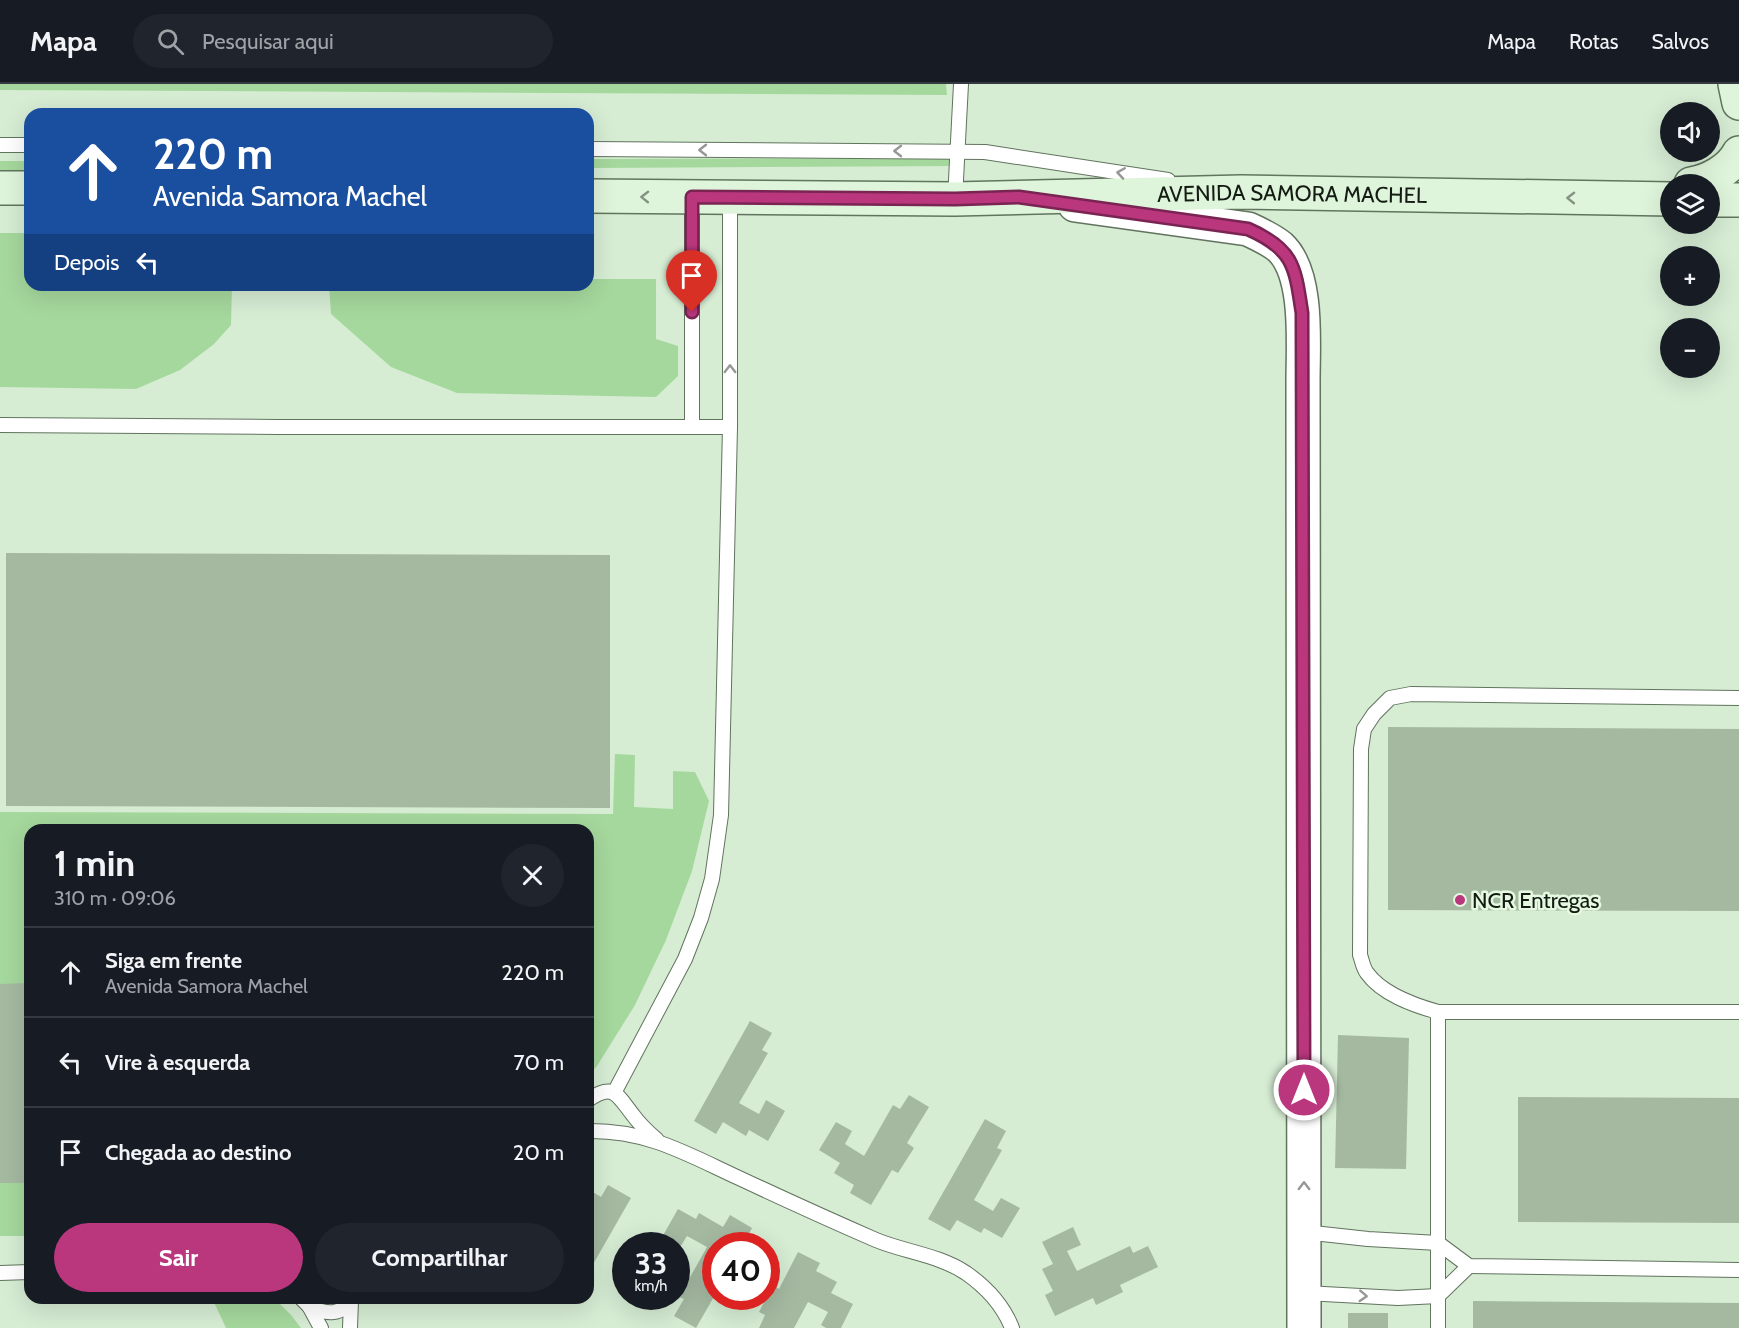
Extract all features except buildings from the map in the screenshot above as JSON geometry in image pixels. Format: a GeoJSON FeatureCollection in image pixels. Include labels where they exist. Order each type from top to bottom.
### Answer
{"type":"FeatureCollection","features":[{"type":"Feature","properties":{"kind":"main road"},"geometry":{"type":"LineString","coordinates":[[1734,84],[1739,103]]}},
{"type":"Feature","properties":{"kind":"main road"},"geometry":{"type":"LineString","coordinates":[[1718,174],[1739,153]]}},
{"type":"Feature","properties":{"kind":"main road"},"geometry":{"type":"LineString","coordinates":[[0,188],[24,188]]}},
{"type":"Feature","properties":{"kind":"main road"},"geometry":{"type":"LineString","coordinates":[[1617,199],[1660,190]]}},
{"type":"Feature","properties":{"kind":"main road","name":"AVENIDA SAMORA MACHEL"},"geometry":{"type":"LineString","coordinates":[[594,196],[955,199],[1241,192],[1660,199]]}},
{"type":"Feature","properties":{"kind":"main road"},"geometry":{"type":"LineString","coordinates":[[1720,200],[1739,200]]}},
{"type":"Feature","properties":{"kind":"street"},"geometry":{"type":"LineString","coordinates":[[1019,197],[1248,229],[1265,236],[1280,248],[1289,259],[1296,274],[1302,313],[1303,381],[1304,1328]]}},
{"type":"Feature","properties":{"kind":"lane"},"geometry":{"type":"LineString","coordinates":[[955,199],[960,84]]}},
{"type":"Feature","properties":{"kind":"lane"},"geometry":{"type":"LineString","coordinates":[[0,145],[24,145]]}},
{"type":"Feature","properties":{"kind":"lane"},"geometry":{"type":"LineString","coordinates":[[594,149],[985,152],[1241,192]]}},
{"type":"Feature","properties":{"kind":"lane"},"geometry":{"type":"LineString","coordinates":[[692,197],[692,427]]}},
{"type":"Feature","properties":{"kind":"lane"},"geometry":{"type":"LineString","coordinates":[[614,1093],[685,959],[701,918],[712,879],[721,815],[730,427],[730,197]]}},
{"type":"Feature","properties":{"kind":"lane"},"geometry":{"type":"LineString","coordinates":[[0,425],[279,428],[730,427]]}},
{"type":"Feature","properties":{"kind":"lane"},"geometry":{"type":"LineString","coordinates":[[1739,698],[1411,694],[1390,698],[1374,714],[1364,729],[1360,749],[1360,955],[1366,972],[1381,987],[1413,1005],[1438,1012],[1739,1012]]}},
{"type":"Feature","properties":{"kind":"lane"},"geometry":{"type":"LineString","coordinates":[[1438,1012],[1438,1328]]}},
{"type":"Feature","properties":{"kind":"lane"},"geometry":{"type":"LineString","coordinates":[[594,1098],[602,1092],[614,1093],[624,1100],[642,1126],[657,1141]]}},
{"type":"Feature","properties":{"kind":"lane"},"geometry":{"type":"LineString","coordinates":[[600,1131],[620,1127],[627,1117],[626,1105]]}},
{"type":"Feature","properties":{"kind":"lane"},"geometry":{"type":"LineString","coordinates":[[600,1131],[657,1141],[885,1244],[926,1255],[965,1272],[996,1299],[1012,1328]]}},
{"type":"Feature","properties":{"kind":"lane"},"geometry":{"type":"LineString","coordinates":[[1304,1232],[1438,1243],[1469,1266],[1739,1270]]}},
{"type":"Feature","properties":{"kind":"lane"},"geometry":{"type":"LineString","coordinates":[[1305,1293],[1398,1298],[1438,1296],[1469,1266]]}},
{"type":"Feature","properties":{"kind":"lane"},"geometry":{"type":"LineString","coordinates":[[0,1273],[24,1272]]}},
{"type":"Feature","properties":{"kind":"lane"},"geometry":{"type":"LineString","coordinates":[[306,1304],[321,1328]]}},
{"type":"Feature","properties":{"kind":"lane"},"geometry":{"type":"LineString","coordinates":[[309,1304],[321,1312],[332,1312],[344,1308],[348,1304]]}},
{"type":"Feature","properties":{"kind":"lane"},"geometry":{"type":"LineString","coordinates":[[350,1328],[352,1304]]}},
{"type":"Feature","properties":{"kind":"green space"},"geometry":{"type":"Polygon","coordinates":[[[0,84],[946,84],[947,95],[0,90],[0,84]]]}},
{"type":"Feature","properties":{"kind":"green space"},"geometry":{"type":"Polygon","coordinates":[[[963,158],[963,166],[594,168],[594,159],[963,158]]]}},
{"type":"Feature","properties":{"kind":"green space"},"geometry":{"type":"Polygon","coordinates":[[[0,161],[24,161],[24,171],[0,171],[0,161]]]}},
{"type":"Feature","properties":{"kind":"green space"},"geometry":{"type":"Polygon","coordinates":[[[0,233],[24,233],[24,291],[232,291],[231,325],[214,344],[180,370],[136,389],[0,387],[0,233]]]}},
{"type":"Feature","properties":{"kind":"green space"},"geometry":{"type":"Polygon","coordinates":[[[594,279],[656,279],[656,339],[678,346],[678,376],[656,397],[457,393],[391,367],[331,314],[329,291],[594,291],[594,279]]]}},
{"type":"Feature","properties":{"kind":"green space"},"geometry":{"type":"Polygon","coordinates":[[[615,754],[635,755],[634,807],[673,809],[673,771],[695,772],[709,801],[692,871],[666,940],[635,1005],[594,1069],[594,824],[24,824],[24,1236],[0,1236],[0,812],[613,814],[615,754]]]}},
{"type":"Feature","properties":{"kind":"green space"},"geometry":{"type":"Polygon","coordinates":[[[215,1304],[280,1304],[301,1328],[226,1328],[215,1304]]]}},
{"type":"Feature","properties":{"kind":"place","name":"NCR Entregas"},"geometry":{"type":"Point","coordinates":[1460,900]}},
{"type":"Feature","properties":{"kind":"route"},"geometry":{"type":"LineString","coordinates":[[692,312],[692,197],[955,199],[1019,197],[1248,229],[1265,236],[1289,259],[1296,274],[1302,313],[1304,1090]]}}]}
